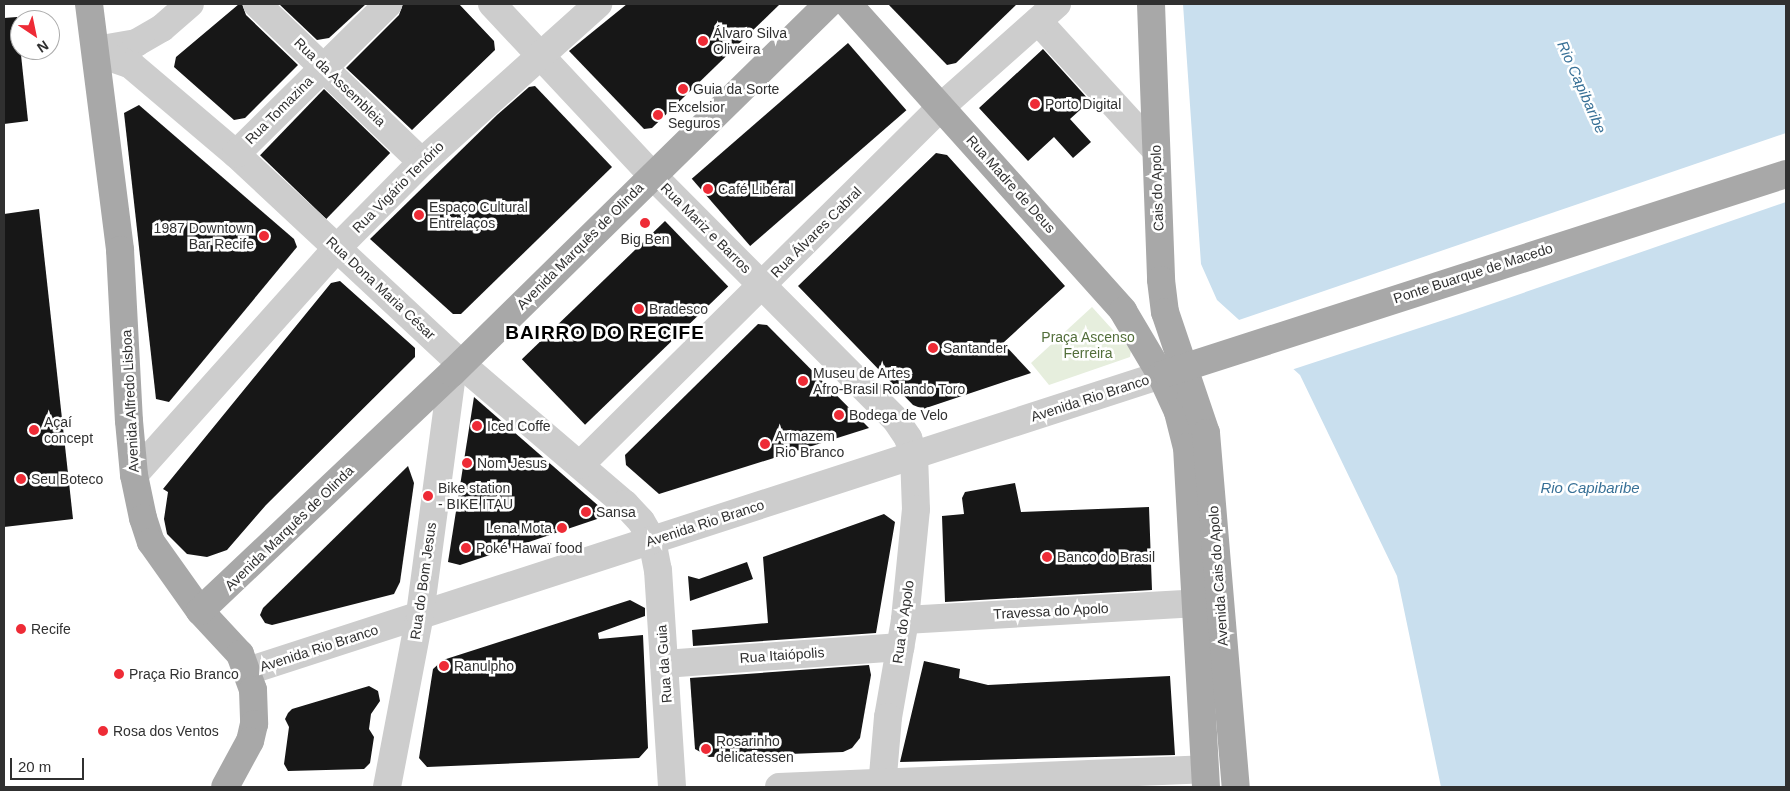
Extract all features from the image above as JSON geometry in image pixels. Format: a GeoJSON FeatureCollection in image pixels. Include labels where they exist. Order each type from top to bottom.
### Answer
{"type":"FeatureCollection","features":[{"type":"Feature","properties":{"kind":"main road","name":"Avenida Alfredo Lisboa"},"geometry":{"type":"LineString","coordinates":[[88,4],[96,52],[120,250],[134,475],[151,542],[200,611],[240,654],[248,671],[253,690],[254,724],[242,759],[225,787]]}},
{"type":"Feature","properties":{"kind":"main road","name":"Avenida Marquês de Olinda"},"geometry":{"type":"LineString","coordinates":[[200,611],[456,368],[828,4]]}},
{"type":"Feature","properties":{"kind":"main road","name":"Rua Madre de Deus"},"geometry":{"type":"LineString","coordinates":[[848,4],[942,106],[1123,311],[1173,372]]}},
{"type":"Feature","properties":{"kind":"main road","name":"Cais do Apolo"},"geometry":{"type":"LineString","coordinates":[[1151,4],[1164,304],[1173,372]]}},
{"type":"Feature","properties":{"kind":"main road","name":"Ponte Buarque de Macedo"},"geometry":{"type":"LineString","coordinates":[[1173,372],[1235,349],[1786,174]]}},
{"type":"Feature","properties":{"kind":"main road","name":"Avenida Cais do Apolo"},"geometry":{"type":"LineString","coordinates":[[1173,372],[1178,412],[1187,447],[1198,603],[1205,778]]}},
{"type":"Feature","properties":{"kind":"main road","name":"Avenida Cais do Apolo"},"geometry":{"type":"LineString","coordinates":[[1173,372],[1200,407],[1208,447],[1236,787]]}},
{"type":"Feature","properties":{"kind":"street"},"geometry":{"type":"LineString","coordinates":[[96,52],[136,43],[162,28],[190,4]]}},
{"type":"Feature","properties":{"kind":"street","name":"Rua da Assembleia"},"geometry":{"type":"LineString","coordinates":[[257,4],[324,66],[422,162]]}},
{"type":"Feature","properties":{"kind":"street","name":"Rua Tomazina"},"geometry":{"type":"LineString","coordinates":[[236,154],[388,4]]}},
{"type":"Feature","properties":{"kind":"street","name":"Rua Mariz e Barros"},"geometry":{"type":"LineString","coordinates":[[492,4],[652,175],[764,285],[896,420],[914,455]]}},
{"type":"Feature","properties":{"kind":"street","name":"Rua Vigário Tenório"},"geometry":{"type":"LineString","coordinates":[[134,475],[338,247],[422,162],[598,4]]}},
{"type":"Feature","properties":{"kind":"street"},"geometry":{"type":"LineString","coordinates":[[1048,12],[1156,149]]}},
{"type":"Feature","properties":{"kind":"street","name":"Rua Álvares Cabral"},"geometry":{"type":"LineString","coordinates":[[580,465],[764,285],[942,106],[1048,12]]}},
{"type":"Feature","properties":{"kind":"street","name":"Rua Dona Maria César"},"geometry":{"type":"LineString","coordinates":[[96,52],[131,65],[236,154],[338,247],[456,368],[580,465],[625,504],[652,540]]}},
{"type":"Feature","properties":{"kind":"street","name":"Rua do Bom Jesus"},"geometry":{"type":"LineString","coordinates":[[387,787],[420,614],[456,368]]}},
{"type":"Feature","properties":{"kind":"street","name":"Avenida Rio Branco"},"geometry":{"type":"LineString","coordinates":[[248,671],[1173,372]]}},
{"type":"Feature","properties":{"kind":"street","name":"Rua do Apolo"},"geometry":{"type":"LineString","coordinates":[[882,785],[888,717],[905,620],[916,509],[914,455]]}},
{"type":"Feature","properties":{"kind":"street","name":"Rua da Guia"},"geometry":{"type":"LineString","coordinates":[[652,540],[658,570],[672,787]]}},
{"type":"Feature","properties":{"kind":"street","name":"Travessa do Apolo"},"geometry":{"type":"LineString","coordinates":[[905,620],[1198,603]]}},
{"type":"Feature","properties":{"kind":"street","name":"Rua Itaiópolis"},"geometry":{"type":"LineString","coordinates":[[664,664],[900,647]]}},
{"type":"Feature","properties":{"kind":"street"},"geometry":{"type":"LineString","coordinates":[[779,787],[1205,778]]}},
{"type":"Feature","properties":{"kind":"green space","name":"Praça Ascenso Ferreira"},"geometry":{"type":"Polygon","coordinates":[[[1092,307],[1131,350],[1130,357],[1049,385],[1031,363],[1092,307]]]}},
{"type":"Feature","properties":{"kind":"water","name":"Rio Capibaribe"},"geometry":{"type":"Polygon","coordinates":[[[1183,4],[1786,4],[1786,787],[1441,787],[1397,576],[1300,375],[1217,300],[1201,264],[1183,4]]]}},
{"type":"Feature","properties":{"kind":"pier"},"geometry":{"type":"Polygon","coordinates":[[[1786,133],[1786,202],[1462,314],[1291,370],[1236,321],[1786,133]]]}},
{"type":"Feature","properties":{"kind":"building"},"geometry":{"type":"Polygon","coordinates":[[[239,4],[242,4],[246,15],[298,65],[245,118],[234,120],[174,67],[176,57],[239,4]]]}},
{"type":"Feature","properties":{"kind":"building"},"geometry":{"type":"Polygon","coordinates":[[[279,4],[366,4],[329,38],[317,40],[279,4]]]}},
{"type":"Feature","properties":{"kind":"building"},"geometry":{"type":"Polygon","coordinates":[[[403,4],[459,4],[494,41],[495,50],[412,130],[346,68],[399,15],[403,4]]]}},
{"type":"Feature","properties":{"kind":"building"},"geometry":{"type":"Polygon","coordinates":[[[627,4],[780,4],[652,128],[644,129],[569,51],[627,4]]]}},
{"type":"Feature","properties":{"kind":"building"},"geometry":{"type":"Polygon","coordinates":[[[888,4],[1017,4],[956,63],[947,65],[888,4]]]}},
{"type":"Feature","properties":{"kind":"building"},"geometry":{"type":"Polygon","coordinates":[[[4,18],[10,18],[10,60],[22,60],[28,121],[4,124],[4,18]]]}},
{"type":"Feature","properties":{"kind":"building"},"geometry":{"type":"Polygon","coordinates":[[[848,43],[906,110],[750,246],[692,179],[848,43]]]}},
{"type":"Feature","properties":{"kind":"building","name":"Porto Digital"},"geometry":{"type":"Polygon","coordinates":[[[1043,49],[1090,101],[1070,119],[1091,142],[1073,158],[1054,137],[1028,161],[979,108],[1043,49]]]}},
{"type":"Feature","properties":{"kind":"building"},"geometry":{"type":"Polygon","coordinates":[[[535,86],[612,167],[461,314],[453,314],[370,239],[497,115],[529,87],[535,86]]]}},
{"type":"Feature","properties":{"kind":"building"},"geometry":{"type":"Polygon","coordinates":[[[324,89],[390,153],[326,219],[260,155],[324,89]]]}},
{"type":"Feature","properties":{"kind":"building"},"geometry":{"type":"Polygon","coordinates":[[[139,105],[294,239],[297,247],[169,402],[156,399],[124,113],[139,105]]]}},
{"type":"Feature","properties":{"kind":"building"},"geometry":{"type":"Polygon","coordinates":[[[936,153],[947,155],[1065,286],[1003,343],[1031,373],[923,409],[913,405],[798,286],[936,153]]]}},
{"type":"Feature","properties":{"kind":"building"},"geometry":{"type":"Polygon","coordinates":[[[39,209],[73,519],[4,527],[4,214],[39,209]]]}},
{"type":"Feature","properties":{"kind":"building"},"geometry":{"type":"Polygon","coordinates":[[[665,221],[728,286],[585,425],[522,359],[665,221]]]}},
{"type":"Feature","properties":{"kind":"building"},"geometry":{"type":"Polygon","coordinates":[[[340,281],[415,348],[415,357],[266,505],[227,550],[207,557],[187,554],[167,534],[164,519],[168,492],[163,489],[331,283],[340,281]]]}},
{"type":"Feature","properties":{"kind":"building"},"geometry":{"type":"Polygon","coordinates":[[[758,324],[767,325],[869,428],[659,494],[626,465],[625,455],[758,324]]]}},
{"type":"Feature","properties":{"kind":"building"},"geometry":{"type":"Polygon","coordinates":[[[474,397],[609,515],[460,565],[448,562],[474,397]]]}},
{"type":"Feature","properties":{"kind":"building"},"geometry":{"type":"Polygon","coordinates":[[[408,466],[414,483],[400,582],[394,594],[272,625],[265,623],[260,615],[263,608],[408,466]]]}},
{"type":"Feature","properties":{"kind":"building","name":"Banco do Brasil"},"geometry":{"type":"Polygon","coordinates":[[[1015,483],[1021,512],[1149,507],[1152,590],[945,602],[942,516],[964,514],[962,498],[965,492],[1015,483]]]}},
{"type":"Feature","properties":{"kind":"building"},"geometry":{"type":"Polygon","coordinates":[[[884,514],[895,522],[876,633],[693,646],[692,630],[768,623],[763,557],[884,514]]]}},
{"type":"Feature","properties":{"kind":"building"},"geometry":{"type":"Polygon","coordinates":[[[747,562],[753,579],[690,601],[688,576],[699,579],[747,562]]]}},
{"type":"Feature","properties":{"kind":"building"},"geometry":{"type":"Polygon","coordinates":[[[630,600],[645,608],[645,616],[598,633],[599,639],[643,635],[648,748],[639,758],[427,767],[419,758],[433,669],[443,660],[630,600]]]}},
{"type":"Feature","properties":{"kind":"building"},"geometry":{"type":"Polygon","coordinates":[[[924,661],[960,669],[959,678],[988,685],[1170,676],[1175,755],[900,762],[924,661]]]}},
{"type":"Feature","properties":{"kind":"building"},"geometry":{"type":"Polygon","coordinates":[[[869,665],[871,675],[860,738],[852,748],[843,752],[709,757],[695,749],[690,678],[869,665]]]}},
{"type":"Feature","properties":{"kind":"building"},"geometry":{"type":"Polygon","coordinates":[[[369,686],[378,691],[380,701],[371,714],[369,729],[374,737],[370,763],[364,769],[288,771],[284,764],[289,727],[285,719],[288,713],[292,709],[369,686]]]}},
{"type":"Feature","properties":{"kind":"place","name":"Álvaro Silva Oliveira"},"geometry":{"type":"Point","coordinates":[703,41]}},
{"type":"Feature","properties":{"kind":"place","name":"Guia da Sorte"},"geometry":{"type":"Point","coordinates":[683,89]}},
{"type":"Feature","properties":{"kind":"place","name":"Porto Digital"},"geometry":{"type":"Point","coordinates":[1035,104]}},
{"type":"Feature","properties":{"kind":"place","name":"Excelsior Seguros"},"geometry":{"type":"Point","coordinates":[658,115]}},
{"type":"Feature","properties":{"kind":"place","name":"Café Libéral"},"geometry":{"type":"Point","coordinates":[708,189]}},
{"type":"Feature","properties":{"kind":"place","name":"Espaço Cultural Entrelaços"},"geometry":{"type":"Point","coordinates":[419,215]}},
{"type":"Feature","properties":{"kind":"place","name":"Big Ben"},"geometry":{"type":"Point","coordinates":[645,223]}},
{"type":"Feature","properties":{"kind":"place","name":"1987 Downtown Bar Recife"},"geometry":{"type":"Point","coordinates":[264,236]}},
{"type":"Feature","properties":{"kind":"place","name":"Bradesco"},"geometry":{"type":"Point","coordinates":[639,309]}},
{"type":"Feature","properties":{"kind":"place","name":"Santander"},"geometry":{"type":"Point","coordinates":[933,348]}},
{"type":"Feature","properties":{"kind":"place","name":"Museu de Artes Afro-Brasil Rolando Toro"},"geometry":{"type":"Point","coordinates":[803,381]}},
{"type":"Feature","properties":{"kind":"place","name":"Bodega de Velo"},"geometry":{"type":"Point","coordinates":[839,415]}},
{"type":"Feature","properties":{"kind":"place","name":"Iced Coffe"},"geometry":{"type":"Point","coordinates":[477,426]}},
{"type":"Feature","properties":{"kind":"place","name":"Açaí concept"},"geometry":{"type":"Point","coordinates":[34,430]}},
{"type":"Feature","properties":{"kind":"place","name":"Armazem Rio Branco"},"geometry":{"type":"Point","coordinates":[765,444]}},
{"type":"Feature","properties":{"kind":"place","name":"Nom Jesus"},"geometry":{"type":"Point","coordinates":[467,463]}},
{"type":"Feature","properties":{"kind":"place","name":"Seu Boteco"},"geometry":{"type":"Point","coordinates":[21,479]}},
{"type":"Feature","properties":{"kind":"place","name":"Bike station - BIKE ITAU"},"geometry":{"type":"Point","coordinates":[428,496]}},
{"type":"Feature","properties":{"kind":"place","name":"Sansa"},"geometry":{"type":"Point","coordinates":[586,512]}},
{"type":"Feature","properties":{"kind":"place","name":"Lena Mota"},"geometry":{"type":"Point","coordinates":[562,528]}},
{"type":"Feature","properties":{"kind":"place","name":"Poké Hawaï food"},"geometry":{"type":"Point","coordinates":[466,548]}},
{"type":"Feature","properties":{"kind":"place","name":"Banco do Brasil"},"geometry":{"type":"Point","coordinates":[1047,557]}},
{"type":"Feature","properties":{"kind":"place","name":"Recife"},"geometry":{"type":"Point","coordinates":[21,629]}},
{"type":"Feature","properties":{"kind":"place","name":"Ranulpho"},"geometry":{"type":"Point","coordinates":[444,666]}},
{"type":"Feature","properties":{"kind":"place","name":"Praça Rio Branco"},"geometry":{"type":"Point","coordinates":[119,674]}},
{"type":"Feature","properties":{"kind":"place","name":"Rosa dos Ventos"},"geometry":{"type":"Point","coordinates":[103,731]}},
{"type":"Feature","properties":{"kind":"place","name":"Rosarinho delicatessen"},"geometry":{"type":"Point","coordinates":[706,749]}},
{"type":"Feature","properties":{"kind":"district","name":"BAIRRO DO RECIFE"},"geometry":{"type":"Point","coordinates":[605,333]}}]}
